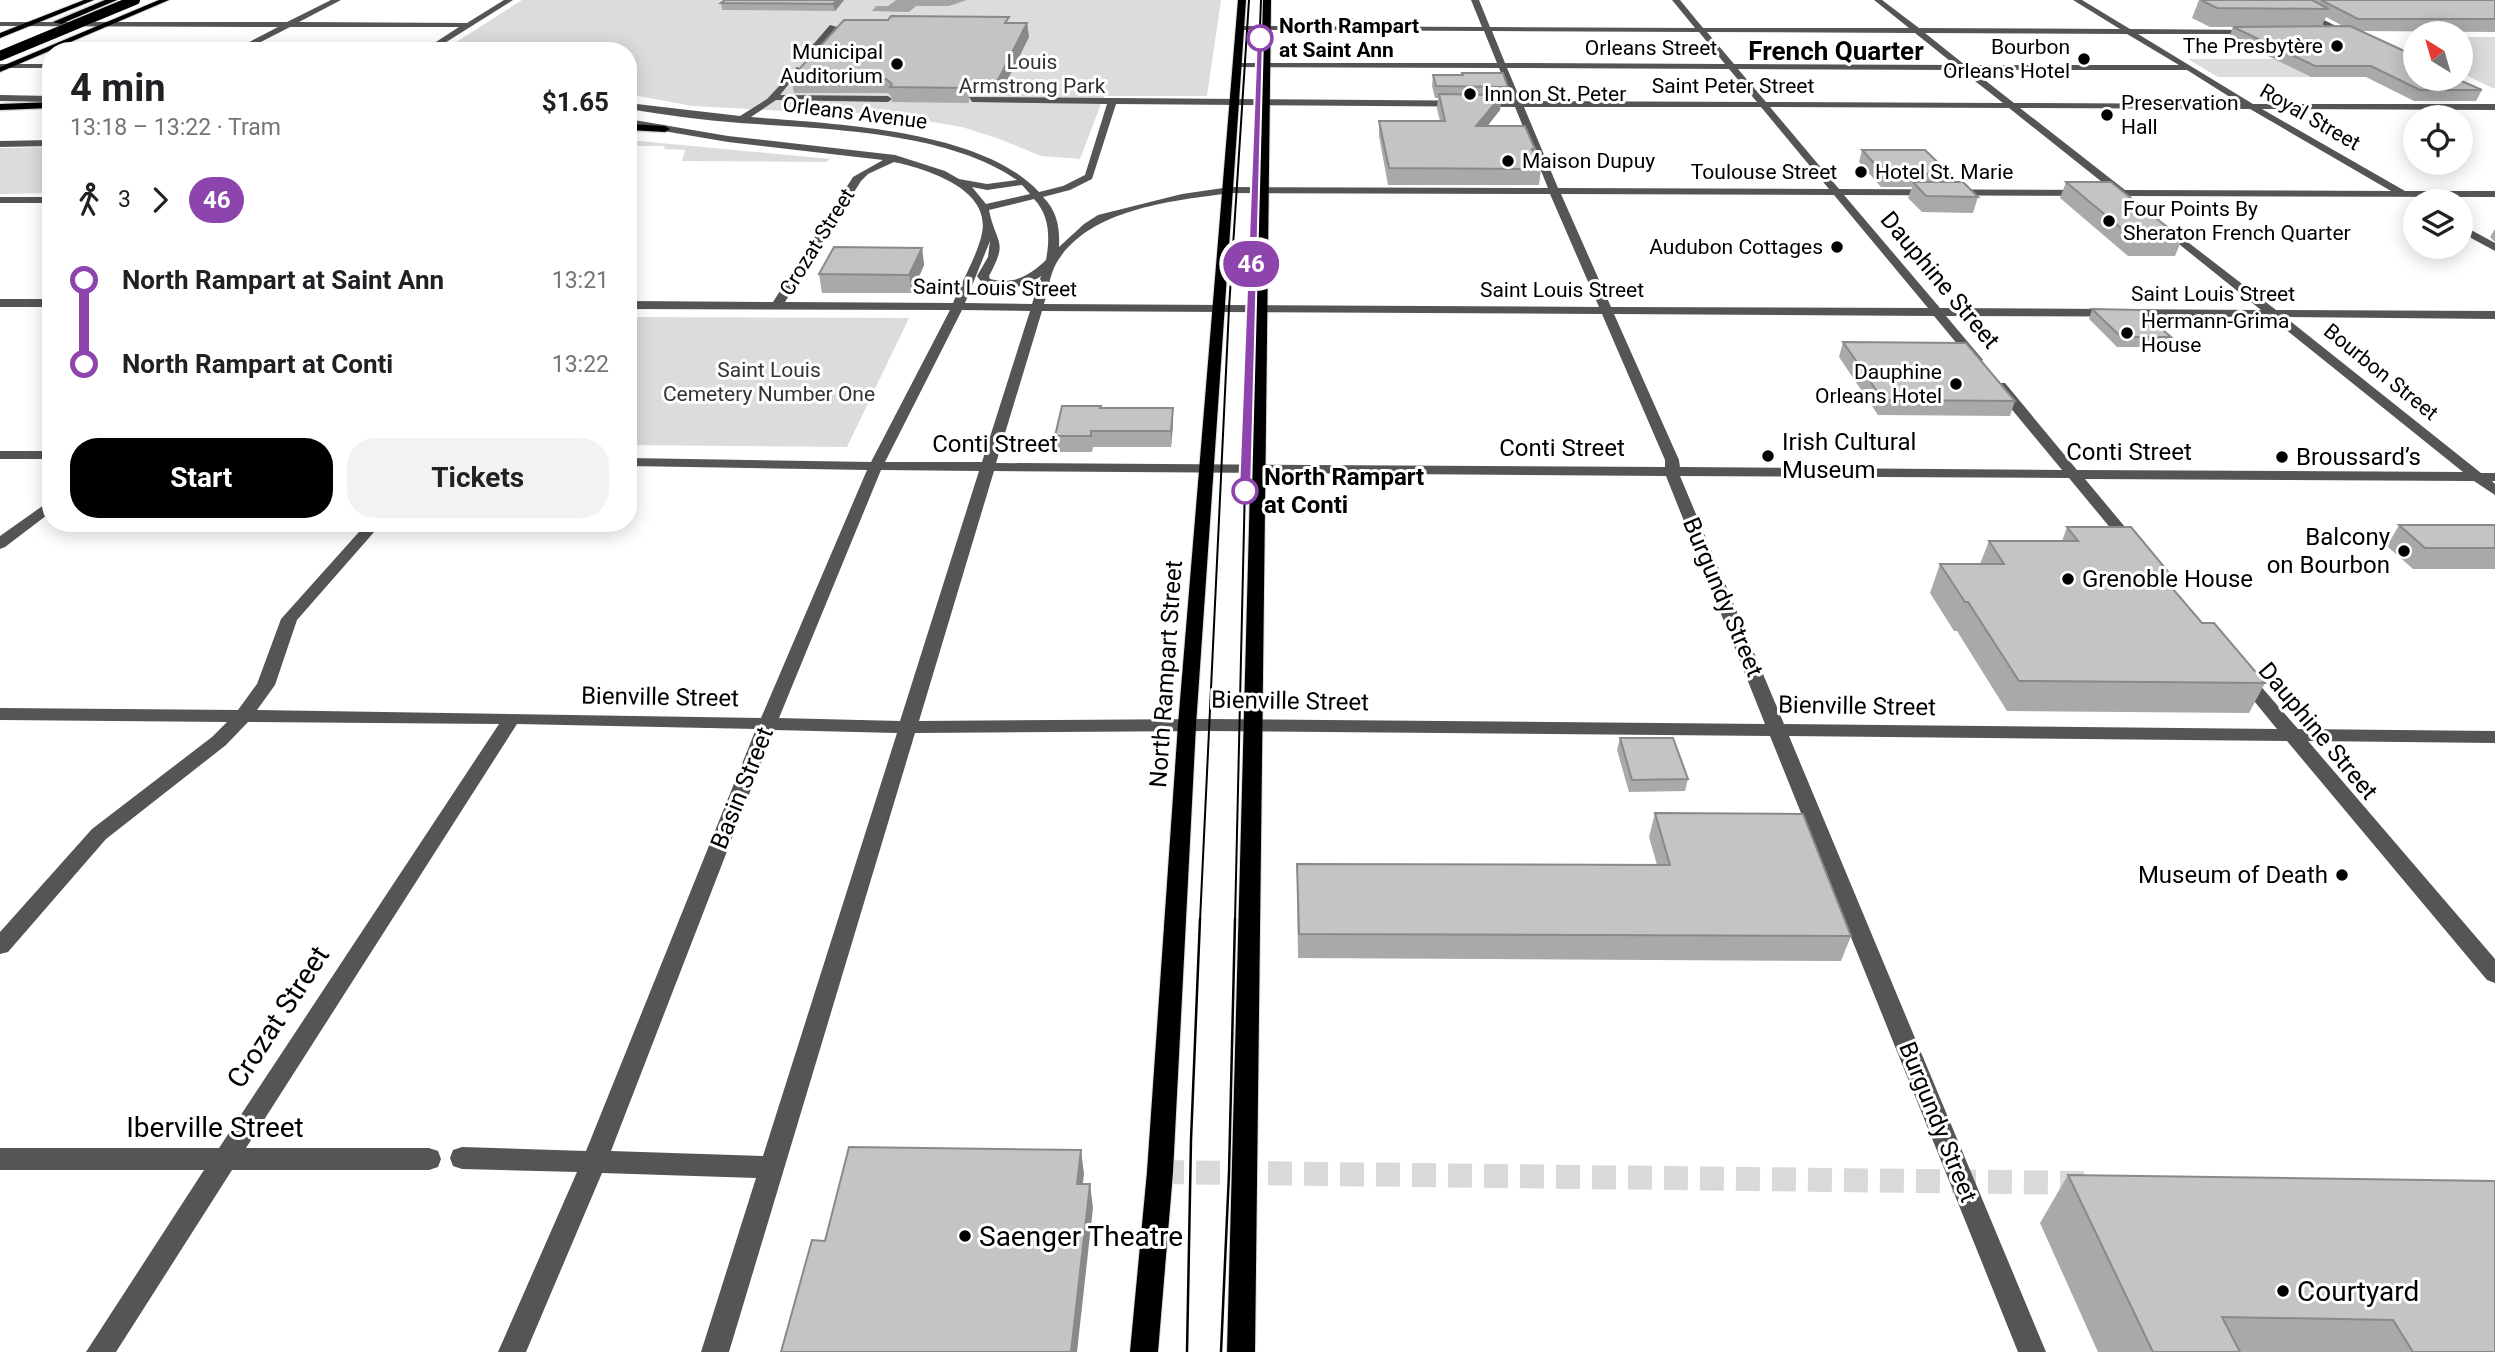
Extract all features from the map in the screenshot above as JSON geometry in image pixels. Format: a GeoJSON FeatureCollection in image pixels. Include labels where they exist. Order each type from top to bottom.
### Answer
{"type":"FeatureCollection","features":[{"type":"Feature","properties":{"kind":"highway"},"geometry":{"type":"LineString","coordinates":[[58,22],[99,0]]}},
{"type":"Feature","properties":{"kind":"highway"},"geometry":{"type":"LineString","coordinates":[[0,46],[113,0]]}},
{"type":"Feature","properties":{"kind":"highway"},"geometry":{"type":"LineString","coordinates":[[0,57],[135,0]]}},
{"type":"Feature","properties":{"kind":"highway"},"geometry":{"type":"LineString","coordinates":[[0,107],[42,105]]}},
{"type":"Feature","properties":{"kind":"highway"},"geometry":{"type":"LineString","coordinates":[[637,128],[664,129]]}},
{"type":"Feature","properties":{"kind":"main road"},"geometry":{"type":"LineString","coordinates":[[0,36],[90,0]]}},
{"type":"Feature","properties":{"kind":"main road"},"geometry":{"type":"LineString","coordinates":[[65,42],[164,0]]}},
{"type":"Feature","properties":{"kind":"main road","name":"North Rampart Street"},"geometry":{"type":"LineString","coordinates":[[1144,1352],[1160,1172],[1187,725],[1209,468],[1218,308],[1230,190],[1242,0]]}},
{"type":"Feature","properties":{"kind":"main road"},"geometry":{"type":"LineString","coordinates":[[1241,1352],[1267,0]]}},
{"type":"Feature","properties":{"kind":"main road"},"geometry":{"type":"LineString","coordinates":[[3,67],[42,52]]}},
{"type":"Feature","properties":{"kind":"street"},"geometry":{"type":"LineString","coordinates":[[254,42],[337,0]]}},
{"type":"Feature","properties":{"kind":"street"},"geometry":{"type":"LineString","coordinates":[[441,42],[509,0]]}},
{"type":"Feature","properties":{"kind":"street","name":"Burgundy Street"},"geometry":{"type":"LineString","coordinates":[[1475,0],[1554,190],[1672,460],[1671,471],[2032,1352]]}},
{"type":"Feature","properties":{"kind":"street","name":"Dauphine Street"},"geometry":{"type":"LineString","coordinates":[[1676,0],[2142,556]]}},
{"type":"Feature","properties":{"kind":"street"},"geometry":{"type":"LineString","coordinates":[[1878,0],[2133,201]]}},
{"type":"Feature","properties":{"kind":"street","name":"Royal Street"},"geometry":{"type":"LineString","coordinates":[[2077,0],[2403,193]]}},
{"type":"Feature","properties":{"kind":"street"},"geometry":{"type":"LineString","coordinates":[[2278,0],[2344,33],[2320,32]]}},
{"type":"Feature","properties":{"kind":"street"},"geometry":{"type":"LineString","coordinates":[[2287,4],[2314,4]]}},
{"type":"Feature","properties":{"kind":"street"},"geometry":{"type":"LineString","coordinates":[[0,24],[468,25]]}},
{"type":"Feature","properties":{"kind":"street"},"geometry":{"type":"LineString","coordinates":[[806,58],[833,27]]}},
{"type":"Feature","properties":{"kind":"street"},"geometry":{"type":"LineString","coordinates":[[1240,29],[2266,32]]}},
{"type":"Feature","properties":{"kind":"street"},"geometry":{"type":"LineString","coordinates":[[0,57],[42,57]]}},
{"type":"Feature","properties":{"kind":"street","name":"Orleans Street"},"geometry":{"type":"LineString","coordinates":[[1237,65],[2191,68]]}},
{"type":"Feature","properties":{"kind":"street"},"geometry":{"type":"LineString","coordinates":[[3,67],[42,66]]}},
{"type":"Feature","properties":{"kind":"street"},"geometry":{"type":"LineString","coordinates":[[741,120],[773,97],[797,69]]}},
{"type":"Feature","properties":{"kind":"street"},"geometry":{"type":"LineString","coordinates":[[773,97],[888,99]]}},
{"type":"Feature","properties":{"kind":"street"},"geometry":{"type":"LineString","coordinates":[[0,98],[42,99]]}},
{"type":"Feature","properties":{"kind":"street","name":"Saint Peter Street"},"geometry":{"type":"LineString","coordinates":[[972,99],[1235,103],[2495,107]]}},
{"type":"Feature","properties":{"kind":"street"},"geometry":{"type":"LineString","coordinates":[[988,228],[984,208],[1080,183],[1089,177],[1112,101]]}},
{"type":"Feature","properties":{"kind":"street","name":"Orleans Avenue"},"geometry":{"type":"LineString","coordinates":[[637,108],[673,114],[856,128],[923,140],[985,159],[1025,182],[1046,206],[1053,226],[1052,259]]}},
{"type":"Feature","properties":{"kind":"street","name":"Orleans Avenue"},"geometry":{"type":"LineString","coordinates":[[637,124],[728,139],[895,158],[929,168],[957,181],[971,191],[984,208]]}},
{"type":"Feature","properties":{"kind":"street"},"geometry":{"type":"LineString","coordinates":[[637,135],[728,139]]}},
{"type":"Feature","properties":{"kind":"street"},"geometry":{"type":"LineString","coordinates":[[0,144],[42,143]]}},
{"type":"Feature","properties":{"kind":"street","name":"Crozat Street"},"geometry":{"type":"LineString","coordinates":[[777,306],[857,179],[865,172],[895,158]]}},
{"type":"Feature","properties":{"kind":"street"},"geometry":{"type":"LineString","coordinates":[[957,181],[987,187],[1025,182]]}},
{"type":"Feature","properties":{"kind":"street","name":"Toulouse Street"},"geometry":{"type":"LineString","coordinates":[[988,228],[995,235],[996,251],[983,276],[986,281],[1003,286],[1036,278],[1090,223],[1102,217],[1182,197],[1230,190],[2403,194]]}},
{"type":"Feature","properties":{"kind":"street","name":"Toulouse Street"},"geometry":{"type":"LineString","coordinates":[[2473,194],[2495,194]]}},
{"type":"Feature","properties":{"kind":"street"},"geometry":{"type":"LineString","coordinates":[[0,200],[42,200]]}},
{"type":"Feature","properties":{"kind":"street","name":"Bourbon Street"},"geometry":{"type":"LineString","coordinates":[[2155,219],[2495,491]]}},
{"type":"Feature","properties":{"kind":"street","name":"Basin Street"},"geometry":{"type":"LineString","coordinates":[[512,1352],[595,1160],[767,724],[876,466],[951,322],[988,228]]}},
{"type":"Feature","properties":{"kind":"street"},"geometry":{"type":"LineString","coordinates":[[2473,235],[2495,248]]}},
{"type":"Feature","properties":{"kind":"street"},"geometry":{"type":"LineString","coordinates":[[715,1352],[1052,259]]}},
{"type":"Feature","properties":{"kind":"street"},"geometry":{"type":"LineString","coordinates":[[0,303],[42,303]]}},
{"type":"Feature","properties":{"kind":"street"},"geometry":{"type":"LineString","coordinates":[[0,313],[16,303]]}},
{"type":"Feature","properties":{"kind":"street","name":"Saint Louis Street"},"geometry":{"type":"LineString","coordinates":[[637,305],[2495,315]]}},
{"type":"Feature","properties":{"kind":"street"},"geometry":{"type":"LineString","coordinates":[[951,322],[965,315],[1003,307]]}},
{"type":"Feature","properties":{"kind":"street"},"geometry":{"type":"LineString","coordinates":[[0,455],[42,455]]}},
{"type":"Feature","properties":{"kind":"street","name":"Conti Street"},"geometry":{"type":"LineString","coordinates":[[637,462],[2495,477]]}},
{"type":"Feature","properties":{"kind":"street"},"geometry":{"type":"LineString","coordinates":[[0,544],[42,511]]}},
{"type":"Feature","properties":{"kind":"street"},"geometry":{"type":"LineString","coordinates":[[0,946],[99,834],[219,741],[243,716],[266,685],[289,619],[367,532]]}},
{"type":"Feature","properties":{"kind":"street","name":"Dauphine Street"},"geometry":{"type":"LineString","coordinates":[[2237,670],[2495,974]]}},
{"type":"Feature","properties":{"kind":"street","name":"Bienville Street"},"geometry":{"type":"LineString","coordinates":[[0,714],[512,718],[906,727],[1253,725],[2495,737]]}},
{"type":"Feature","properties":{"kind":"street","name":"Crozat Street"},"geometry":{"type":"LineString","coordinates":[[100,1352],[512,718]]}},
{"type":"Feature","properties":{"kind":"street"},"geometry":{"type":"LineString","coordinates":[[462,1158],[772,1167]]}},
{"type":"Feature","properties":{"kind":"street","name":"Iberville Street"},"geometry":{"type":"LineString","coordinates":[[0,1159],[429,1159]]}},
{"type":"Feature","properties":{"kind":"green space","name":"Louis Armstrong Park"},"geometry":{"type":"Polygon","coordinates":[[[522,0],[1221,0],[1207,96],[1104,96],[1080,159],[1041,156],[962,127],[903,117],[838,111],[804,112],[692,106],[637,96],[637,42],[456,42],[522,0]]]}},
{"type":"Feature","properties":{"kind":"green space"},"geometry":{"type":"Polygon","coordinates":[[[2473,37],[2495,37],[2495,89],[2473,79],[2473,37]]]}},
{"type":"Feature","properties":{"kind":"green space"},"geometry":{"type":"Polygon","coordinates":[[[2188,59],[2275,59],[2311,77],[2218,77],[2188,59]]]}},
{"type":"Feature","properties":{"kind":"green space"},"geometry":{"type":"Polygon","coordinates":[[[637,141],[830,159],[826,162],[682,161],[685,150],[664,149],[665,146],[637,146],[637,141]]]}},
{"type":"Feature","properties":{"kind":"green space"},"geometry":{"type":"Polygon","coordinates":[[[42,147],[42,193],[0,194],[0,148],[42,147]]]}},
{"type":"Feature","properties":{"kind":"green space","name":"Saint Louis Cemetery Number One"},"geometry":{"type":"Polygon","coordinates":[[[637,317],[909,318],[847,447],[637,445],[637,317]]]}},
{"type":"Feature","properties":{"kind":"shaded area"},"geometry":{"type":"Polygon","coordinates":[[[896,0],[967,0],[949,6],[916,6],[909,12],[872,11],[876,6],[888,6],[896,0]]]}},
{"type":"Feature","properties":{"kind":"building"},"geometry":{"type":"Polygon","coordinates":[[[725,0],[837,0],[833,4],[721,3],[725,0]]]}},
{"type":"Feature","properties":{"kind":"building"},"geometry":{"type":"Polygon","coordinates":[[[2201,0],[2312,0],[2329,9],[2217,8],[2201,0]]]}},
{"type":"Feature","properties":{"kind":"building"},"geometry":{"type":"Polygon","coordinates":[[[2321,0],[2495,0],[2495,19],[2358,19],[2321,0]]]}},
{"type":"Feature","properties":{"kind":"building","name":"Municipal Auditorium"},"geometry":{"type":"Polygon","coordinates":[[[891,16],[1009,17],[1005,23],[1027,23],[998,80],[967,80],[965,82],[968,88],[890,87],[892,84],[886,79],[791,78],[844,20],[888,20],[891,16]]]}},
{"type":"Feature","properties":{"kind":"building"},"geometry":{"type":"Polygon","coordinates":[[[2350,26],[2403,50],[2403,82],[2371,66],[2315,66],[2233,27],[2350,26]]]}},
{"type":"Feature","properties":{"kind":"building"},"geometry":{"type":"Polygon","coordinates":[[[1462,73],[1503,73],[1508,87],[1436,86],[1433,75],[1463,75],[1462,73]]]}},
{"type":"Feature","properties":{"kind":"building"},"geometry":{"type":"Polygon","coordinates":[[[1439,94],[1502,95],[1476,126],[1525,126],[1541,169],[1389,168],[1379,121],[1445,121],[1439,94]]]}},
{"type":"Feature","properties":{"kind":"building"},"geometry":{"type":"Polygon","coordinates":[[[1862,150],[1925,150],[1950,174],[1884,174],[1862,150]]]}},
{"type":"Feature","properties":{"kind":"building"},"geometry":{"type":"Polygon","coordinates":[[[1913,182],[1963,182],[1978,197],[1926,196],[1913,182]]]}},
{"type":"Feature","properties":{"kind":"building"},"geometry":{"type":"Polygon","coordinates":[[[2066,182],[2111,182],[2182,239],[2134,239],[2066,182]]]}},
{"type":"Feature","properties":{"kind":"building"},"geometry":{"type":"Polygon","coordinates":[[[834,247],[922,248],[909,275],[819,274],[834,247]]]}},
{"type":"Feature","properties":{"kind":"building"},"geometry":{"type":"Polygon","coordinates":[[[2092,309],[2140,310],[2171,337],[2121,337],[2092,309]]]}},
{"type":"Feature","properties":{"kind":"building"},"geometry":{"type":"Polygon","coordinates":[[[1843,342],[1966,343],[2015,401],[1883,400],[1843,342]]]}},
{"type":"Feature","properties":{"kind":"building"},"geometry":{"type":"Polygon","coordinates":[[[1062,406],[1173,408],[1171,431],[1091,431],[1091,436],[1055,436],[1062,406]]]}},
{"type":"Feature","properties":{"kind":"building"},"geometry":{"type":"Polygon","coordinates":[[[2399,525],[2495,525],[2495,548],[2425,548],[2399,525]]]}},
{"type":"Feature","properties":{"kind":"building"},"geometry":{"type":"Polygon","coordinates":[[[2067,527],[2131,527],[2170,574],[2160,574],[2202,623],[2214,623],[2265,683],[2019,681],[1940,564],[2004,564],[1989,541],[2078,541],[2067,527]]]}},
{"type":"Feature","properties":{"kind":"building"},"geometry":{"type":"Polygon","coordinates":[[[1620,738],[1673,738],[1688,779],[1632,780],[1620,738]]]}},
{"type":"Feature","properties":{"kind":"building"},"geometry":{"type":"Polygon","coordinates":[[[1655,813],[1803,814],[1851,936],[1299,934],[1297,864],[1670,865],[1655,813]]]}},
{"type":"Feature","properties":{"kind":"building","name":"Saenger Theatre"},"geometry":{"type":"Polygon","coordinates":[[[849,1147],[1081,1150],[1077,1184],[1090,1184],[1071,1352],[781,1352],[812,1240],[825,1241],[849,1147]]]}},
{"type":"Feature","properties":{"kind":"building","name":"Courtyard"},"geometry":{"type":"Polygon","coordinates":[[[2068,1175],[2495,1181],[2495,1352],[2413,1352],[2393,1320],[2222,1317],[2240,1352],[2153,1352],[2068,1175]]]}},
{"type":"Feature","properties":{"kind":"tunnel"},"geometry":{"type":"LineString","coordinates":[[797,69],[806,58]]}},
{"type":"Feature","properties":{"kind":"tunnel"},"geometry":{"type":"LineString","coordinates":[[1160,1172],[2086,1183]]}},
{"type":"Feature","properties":{"kind":"tram line"},"geometry":{"type":"LineString","coordinates":[[1200,921],[1229,308],[1249,0]]}},
{"type":"Feature","properties":{"kind":"tram line"},"geometry":{"type":"LineString","coordinates":[[1235,921],[1249,308],[1261,0]]}},
{"type":"Feature","properties":{"kind":"tram line","name":"46"},"geometry":{"type":"LineString","coordinates":[[1245,491],[1260,38]]}},
{"type":"Feature","properties":{"kind":"tram line"},"geometry":{"type":"LineString","coordinates":[[1187,1352],[1191,1140],[1200,919]]}},
{"type":"Feature","properties":{"kind":"tram line"},"geometry":{"type":"LineString","coordinates":[[1221,1352],[1229,1173],[1235,919]]}},
{"type":"Feature","properties":{"kind":"place","name":"North Rampart at Saint Ann"},"geometry":{"type":"Point","coordinates":[1260,38]}},
{"type":"Feature","properties":{"kind":"place","name":"The Presbytère"},"geometry":{"type":"Point","coordinates":[2337,46]}},
{"type":"Feature","properties":{"kind":"place","name":"Bourbon Orleans Hotel"},"geometry":{"type":"Point","coordinates":[2084,59]}},
{"type":"Feature","properties":{"kind":"place","name":"Municipal Auditorium"},"geometry":{"type":"Point","coordinates":[897,64]}},
{"type":"Feature","properties":{"kind":"place","name":"Inn on St. Peter"},"geometry":{"type":"Point","coordinates":[1470,94]}},
{"type":"Feature","properties":{"kind":"place","name":"Preservation Hall"},"geometry":{"type":"Point","coordinates":[2107,115]}},
{"type":"Feature","properties":{"kind":"place","name":"Maison Dupuy"},"geometry":{"type":"Point","coordinates":[1508,161]}},
{"type":"Feature","properties":{"kind":"place","name":"Hotel St. Marie"},"geometry":{"type":"Point","coordinates":[1861,172]}},
{"type":"Feature","properties":{"kind":"place","name":"Four Points By Sheraton French Quarter"},"geometry":{"type":"Point","coordinates":[2109,221]}},
{"type":"Feature","properties":{"kind":"place","name":"Audubon Cottages"},"geometry":{"type":"Point","coordinates":[1837,247]}},
{"type":"Feature","properties":{"kind":"place","name":"Hermann-Grima House"},"geometry":{"type":"Point","coordinates":[2127,333]}},
{"type":"Feature","properties":{"kind":"place","name":"Dauphine Orleans Hotel"},"geometry":{"type":"Point","coordinates":[1956,384]}},
{"type":"Feature","properties":{"kind":"place","name":"Irish Cultural Museum"},"geometry":{"type":"Point","coordinates":[1768,456]}},
{"type":"Feature","properties":{"kind":"place","name":"Broussard’s"},"geometry":{"type":"Point","coordinates":[2282,457]}},
{"type":"Feature","properties":{"kind":"place","name":"North Rampart at Conti"},"geometry":{"type":"Point","coordinates":[1245,491]}},
{"type":"Feature","properties":{"kind":"place","name":"Balcony on Bourbon"},"geometry":{"type":"Point","coordinates":[2404,551]}},
{"type":"Feature","properties":{"kind":"place","name":"Grenoble House"},"geometry":{"type":"Point","coordinates":[2068,579]}},
{"type":"Feature","properties":{"kind":"place","name":"Museum of Death"},"geometry":{"type":"Point","coordinates":[2342,875]}},
{"type":"Feature","properties":{"kind":"place","name":"Saenger Theatre"},"geometry":{"type":"Point","coordinates":[965,1236]}},
{"type":"Feature","properties":{"kind":"place","name":"Courtyard"},"geometry":{"type":"Point","coordinates":[2283,1291]}},
{"type":"Feature","properties":{"kind":"district","name":"French Quarter"},"geometry":{"type":"Point","coordinates":[1836,51]}}]}
